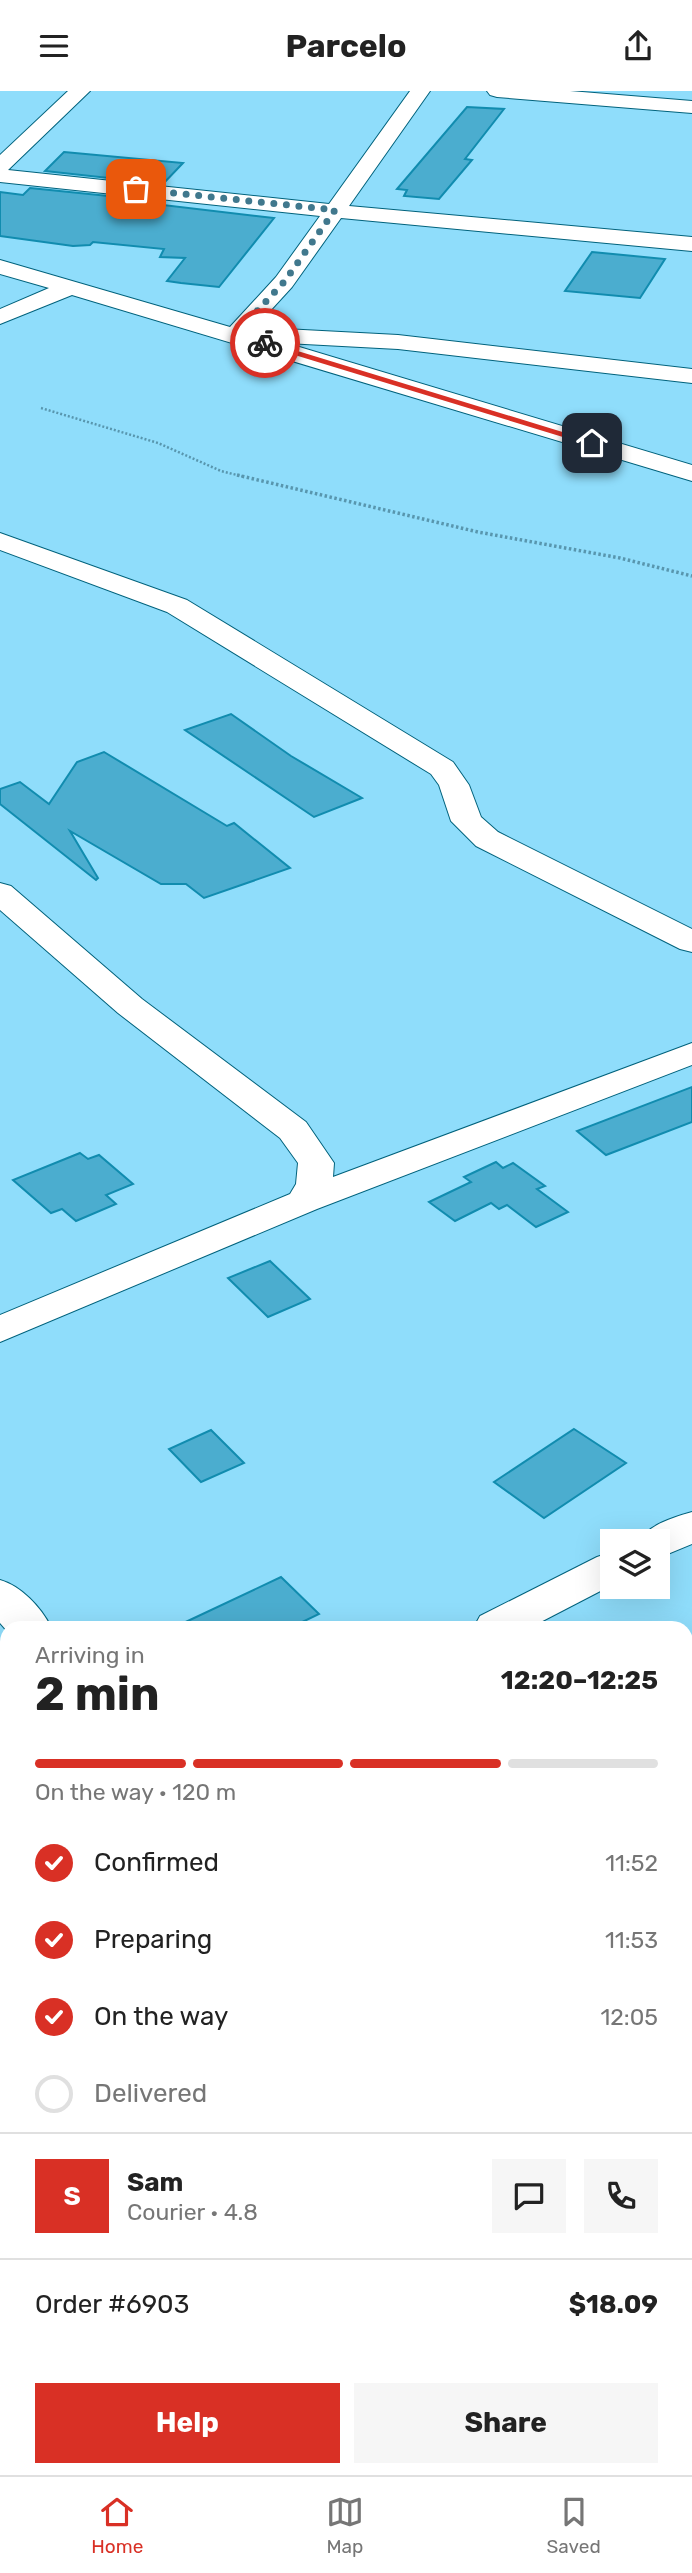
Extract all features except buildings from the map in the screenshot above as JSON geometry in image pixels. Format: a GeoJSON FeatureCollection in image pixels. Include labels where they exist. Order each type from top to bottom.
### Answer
{"type":"FeatureCollection","features":[{"type":"Feature","properties":{"kind":"street"},"geometry":{"type":"LineString","coordinates":[[0,166],[80,91]]}},
{"type":"Feature","properties":{"kind":"street"},"geometry":{"type":"LineString","coordinates":[[236,334],[284,282],[420,91]]}},
{"type":"Feature","properties":{"kind":"street"},"geometry":{"type":"LineString","coordinates":[[497,91],[692,107]]}},
{"type":"Feature","properties":{"kind":"street"},"geometry":{"type":"LineString","coordinates":[[0,176],[461,224],[692,244]]}},
{"type":"Feature","properties":{"kind":"street"},"geometry":{"type":"LineString","coordinates":[[0,267],[236,334],[376,379],[692,473]]}},
{"type":"Feature","properties":{"kind":"street"},"geometry":{"type":"LineString","coordinates":[[0,317],[71,287]]}},
{"type":"Feature","properties":{"kind":"street"},"geometry":{"type":"LineString","coordinates":[[236,334],[398,342],[692,376]]}},
{"type":"Feature","properties":{"kind":"street"},"geometry":{"type":"LineString","coordinates":[[0,541],[177,606],[442,768],[454,785],[467,821],[487,839],[692,942]]}},
{"type":"Feature","properties":{"kind":"street"},"geometry":{"type":"LineString","coordinates":[[0,893],[130,1006],[293,1130],[316,1163],[314,1184],[304,1201]]}},
{"type":"Feature","properties":{"kind":"street"},"geometry":{"type":"LineString","coordinates":[[0,1330],[304,1201],[692,1053]]}},
{"type":"Feature","properties":{"kind":"street"},"geometry":{"type":"LineString","coordinates":[[670,1538],[692,1526]]}},
{"type":"Feature","properties":{"kind":"street"},"geometry":{"type":"LineString","coordinates":[[508,1621],[600,1573]]}},
{"type":"Feature","properties":{"kind":"street"},"geometry":{"type":"LineString","coordinates":[[0,1595],[24,1621]]}},
{"type":"Feature","properties":{"kind":"path"},"geometry":{"type":"LineString","coordinates":[[41,408],[158,443],[221,471],[464,529],[620,558],[692,576]]}},
{"type":"Feature","properties":{"kind":"way so far"},"geometry":{"type":"LineString","coordinates":[[136,189],[335,210],[284,282],[236,334],[265,343]]}},
{"type":"Feature","properties":{"kind":"route"},"geometry":{"type":"LineString","coordinates":[[265,343],[592,443]]}}]}
